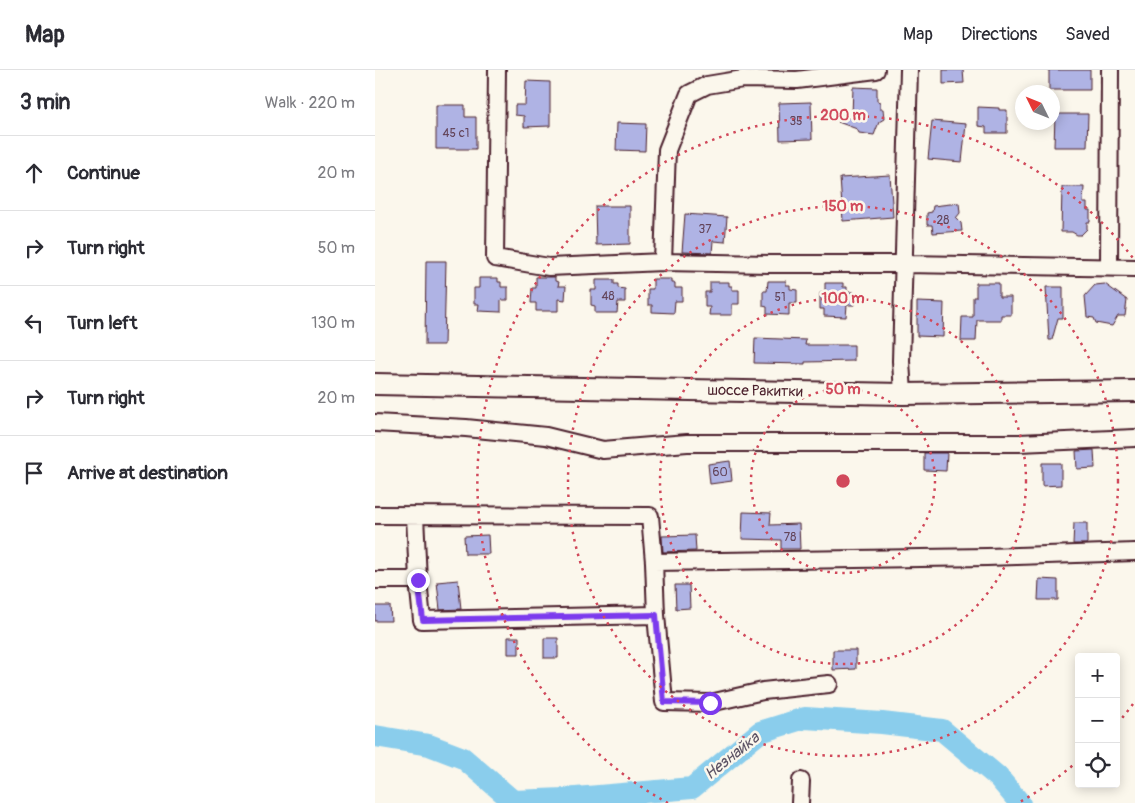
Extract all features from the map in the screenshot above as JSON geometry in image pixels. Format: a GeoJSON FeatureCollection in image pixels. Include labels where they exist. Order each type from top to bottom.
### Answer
{"type":"FeatureCollection","features":[{"type":"Feature","properties":{"kind":"main road","name":"шоссе Ракитки"},"geometry":{"type":"LineString","coordinates":[[375,384],[903,394],[1135,391]]}},
{"type":"Feature","properties":{"kind":"street"},"geometry":{"type":"LineString","coordinates":[[497,70],[495,258],[549,267],[663,262],[1135,268]]}},
{"type":"Feature","properties":{"kind":"street"},"geometry":{"type":"LineString","coordinates":[[663,262],[667,150],[689,94],[707,85],[743,78],[797,80],[876,70]]}},
{"type":"Feature","properties":{"kind":"street"},"geometry":{"type":"LineString","coordinates":[[903,394],[901,362],[909,70]]}},
{"type":"Feature","properties":{"kind":"street"},"geometry":{"type":"LineString","coordinates":[[1109,267],[1110,70]]}},
{"type":"Feature","properties":{"kind":"street"},"geometry":{"type":"LineString","coordinates":[[375,423],[466,428],[546,436],[603,450],[687,444],[1019,443],[1135,438]]}},
{"type":"Feature","properties":{"kind":"street"},"geometry":{"type":"LineString","coordinates":[[375,515],[651,516],[656,615],[664,702],[710,703],[763,691],[829,684]]}},
{"type":"Feature","properties":{"kind":"street"},"geometry":{"type":"LineString","coordinates":[[415,516],[418,580],[423,620],[656,615]]}},
{"type":"Feature","properties":{"kind":"street"},"geometry":{"type":"LineString","coordinates":[[654,562],[987,557],[1135,552]]}},
{"type":"Feature","properties":{"kind":"street"},"geometry":{"type":"LineString","coordinates":[[375,580],[418,580]]}},
{"type":"Feature","properties":{"kind":"street"},"geometry":{"type":"LineString","coordinates":[[800,803],[801,781]]}},
{"type":"Feature","properties":{"kind":"building"},"geometry":{"type":"Polygon","coordinates":[[[943,70],[963,70],[964,83],[943,84],[943,70]]]}},
{"type":"Feature","properties":{"kind":"building"},"geometry":{"type":"Polygon","coordinates":[[[1049,70],[1090,70],[1090,90],[1060,90],[1060,85],[1049,85],[1049,70]]]}},
{"type":"Feature","properties":{"kind":"building"},"geometry":{"type":"Polygon","coordinates":[[[526,81],[550,82],[550,126],[524,127],[524,116],[515,115],[515,105],[525,105],[526,81]]]}},
{"type":"Feature","properties":{"kind":"building"},"geometry":{"type":"Polygon","coordinates":[[[853,87],[877,88],[877,101],[880,102],[880,109],[883,109],[884,119],[879,122],[874,135],[859,133],[857,129],[838,122],[852,116],[853,87]]]}},
{"type":"Feature","properties":{"kind":"building"},"geometry":{"type":"Polygon","coordinates":[[[811,102],[812,139],[780,140],[779,103],[811,102]]]}},
{"type":"Feature","properties":{"kind":"building"},"geometry":{"type":"Polygon","coordinates":[[[436,105],[465,105],[465,117],[476,117],[476,149],[436,149],[436,105]]]}},
{"type":"Feature","properties":{"kind":"building"},"geometry":{"type":"Polygon","coordinates":[[[978,107],[1007,110],[1007,133],[986,133],[986,127],[978,126],[978,107]]]}},
{"type":"Feature","properties":{"kind":"building"},"geometry":{"type":"Polygon","coordinates":[[[1060,114],[1088,114],[1087,147],[1054,147],[1055,130],[1060,130],[1060,114]]]}},
{"type":"Feature","properties":{"kind":"building"},"geometry":{"type":"Polygon","coordinates":[[[932,121],[966,124],[962,162],[928,159],[932,121]]]}},
{"type":"Feature","properties":{"kind":"building"},"geometry":{"type":"Polygon","coordinates":[[[617,123],[646,124],[645,151],[616,150],[617,123]]]}},
{"type":"Feature","properties":{"kind":"building"},"geometry":{"type":"Polygon","coordinates":[[[890,175],[893,217],[843,221],[840,178],[890,175]]]}},
{"type":"Feature","properties":{"kind":"building"},"geometry":{"type":"Polygon","coordinates":[[[1062,187],[1084,187],[1083,203],[1087,203],[1087,210],[1090,210],[1090,222],[1087,222],[1087,229],[1081,235],[1072,232],[1061,232],[1062,187]]]}},
{"type":"Feature","properties":{"kind":"building"},"geometry":{"type":"Polygon","coordinates":[[[959,203],[960,213],[956,218],[961,223],[962,231],[933,233],[932,225],[927,225],[927,213],[932,212],[933,206],[959,203]]]}},
{"type":"Feature","properties":{"kind":"building"},"geometry":{"type":"Polygon","coordinates":[[[595,206],[630,206],[630,244],[596,245],[595,206]]]}},
{"type":"Feature","properties":{"kind":"building"},"geometry":{"type":"Polygon","coordinates":[[[685,214],[727,217],[725,242],[713,241],[712,253],[682,252],[685,214]]]}},
{"type":"Feature","properties":{"kind":"building"},"geometry":{"type":"Polygon","coordinates":[[[426,261],[446,261],[444,345],[425,345],[426,261]]]}},
{"type":"Feature","properties":{"kind":"building"},"geometry":{"type":"Polygon","coordinates":[[[536,277],[555,277],[555,281],[559,282],[558,286],[566,286],[565,300],[558,299],[558,311],[536,311],[536,303],[531,303],[532,288],[536,288],[536,277]]]}},
{"type":"Feature","properties":{"kind":"building"},"geometry":{"type":"Polygon","coordinates":[[[479,278],[498,278],[498,282],[501,282],[501,287],[508,287],[508,300],[501,300],[501,312],[478,311],[479,304],[474,304],[474,288],[479,288],[479,278]]]}},
{"type":"Feature","properties":{"kind":"building"},"geometry":{"type":"Polygon","coordinates":[[[653,279],[671,279],[671,283],[675,283],[675,288],[682,288],[682,301],[675,301],[674,313],[652,312],[652,305],[648,305],[648,289],[653,289],[653,279]]]}},
{"type":"Feature","properties":{"kind":"building"},"geometry":{"type":"Polygon","coordinates":[[[596,280],[614,280],[614,284],[618,284],[618,288],[625,289],[625,302],[618,302],[617,313],[595,313],[595,306],[591,305],[591,290],[596,290],[596,280]]]}},
{"type":"Feature","properties":{"kind":"building"},"geometry":{"type":"Polygon","coordinates":[[[768,281],[786,281],[786,285],[790,285],[790,289],[797,290],[797,303],[789,303],[789,315],[767,314],[767,307],[763,306],[763,291],[767,291],[768,281]]]}},
{"type":"Feature","properties":{"kind":"building"},"geometry":{"type":"Polygon","coordinates":[[[710,282],[729,282],[732,290],[739,290],[739,304],[732,304],[732,315],[709,315],[710,307],[705,307],[705,292],[710,292],[710,282]]]}},
{"type":"Feature","properties":{"kind":"building"},"geometry":{"type":"Polygon","coordinates":[[[825,283],[843,283],[843,287],[847,287],[847,292],[854,292],[854,305],[847,305],[846,317],[824,316],[824,309],[820,309],[820,293],[825,293],[825,283]]]}},
{"type":"Feature","properties":{"kind":"building"},"geometry":{"type":"Polygon","coordinates":[[[976,283],[999,283],[999,297],[1011,297],[1011,315],[1001,315],[1001,320],[977,320],[976,341],[961,341],[962,317],[973,317],[973,297],[976,297],[976,283]]]}},
{"type":"Feature","properties":{"kind":"building"},"geometry":{"type":"Polygon","coordinates":[[[1105,284],[1127,300],[1125,316],[1118,316],[1112,326],[1096,323],[1094,318],[1087,317],[1085,296],[1095,285],[1105,284]]]}},
{"type":"Feature","properties":{"kind":"building"},"geometry":{"type":"Polygon","coordinates":[[[1046,287],[1063,287],[1063,318],[1058,318],[1052,340],[1049,340],[1046,287]]]}},
{"type":"Feature","properties":{"kind":"building"},"geometry":{"type":"Polygon","coordinates":[[[917,302],[944,303],[943,337],[917,336],[917,302]]]}},
{"type":"Feature","properties":{"kind":"building"},"geometry":{"type":"Polygon","coordinates":[[[755,338],[806,340],[805,345],[854,345],[854,361],[805,362],[805,364],[754,363],[755,338]]]}},
{"type":"Feature","properties":{"kind":"building"},"geometry":{"type":"Polygon","coordinates":[[[1094,450],[1095,468],[1077,469],[1076,451],[1094,450]]]}},
{"type":"Feature","properties":{"kind":"building"},"geometry":{"type":"Polygon","coordinates":[[[924,453],[947,453],[946,471],[924,470],[924,453]]]}},
{"type":"Feature","properties":{"kind":"building"},"geometry":{"type":"Polygon","coordinates":[[[730,461],[732,481],[710,484],[708,464],[730,461]]]}},
{"type":"Feature","properties":{"kind":"building"},"geometry":{"type":"Polygon","coordinates":[[[1042,463],[1061,463],[1061,485],[1042,486],[1042,463]]]}},
{"type":"Feature","properties":{"kind":"building"},"geometry":{"type":"Polygon","coordinates":[[[743,512],[771,513],[770,525],[799,524],[800,549],[781,549],[781,540],[742,539],[743,512]]]}},
{"type":"Feature","properties":{"kind":"building"},"geometry":{"type":"Polygon","coordinates":[[[1074,523],[1087,523],[1087,544],[1073,544],[1074,523]]]}},
{"type":"Feature","properties":{"kind":"building"},"geometry":{"type":"Polygon","coordinates":[[[488,535],[489,554],[465,554],[464,536],[488,535]]]}},
{"type":"Feature","properties":{"kind":"building"},"geometry":{"type":"Polygon","coordinates":[[[695,535],[696,551],[663,552],[662,536],[695,535]]]}},
{"type":"Feature","properties":{"kind":"building"},"geometry":{"type":"Polygon","coordinates":[[[1039,579],[1058,580],[1058,600],[1038,600],[1039,579]]]}},
{"type":"Feature","properties":{"kind":"building"},"geometry":{"type":"Polygon","coordinates":[[[458,580],[461,609],[440,610],[437,582],[458,580]]]}},
{"type":"Feature","properties":{"kind":"building"},"geometry":{"type":"Polygon","coordinates":[[[675,585],[689,585],[690,608],[676,609],[675,585]]]}},
{"type":"Feature","properties":{"kind":"building"},"geometry":{"type":"Polygon","coordinates":[[[375,606],[390,606],[391,621],[375,621],[375,606]]]}},
{"type":"Feature","properties":{"kind":"building"},"geometry":{"type":"Polygon","coordinates":[[[508,637],[519,637],[519,654],[508,654],[508,637]]]}},
{"type":"Feature","properties":{"kind":"building"},"geometry":{"type":"Polygon","coordinates":[[[544,638],[558,638],[558,658],[544,658],[544,638]]]}},
{"type":"Feature","properties":{"kind":"building"},"geometry":{"type":"Polygon","coordinates":[[[833,650],[856,650],[856,669],[833,670],[833,650]]]}},
{"type":"Feature","properties":{"kind":"waterway","name":"Незнайка"},"geometry":{"type":"LineString","coordinates":[[375,736],[429,745],[463,758],[513,801],[564,799],[692,788],[760,732],[805,718],[882,723],[942,730],[998,777],[1020,803]]}},
{"type":"Feature","properties":{"kind":"route"},"geometry":{"type":"LineString","coordinates":[[418,580],[423,620],[656,615],[664,702],[710,703]]}}]}
